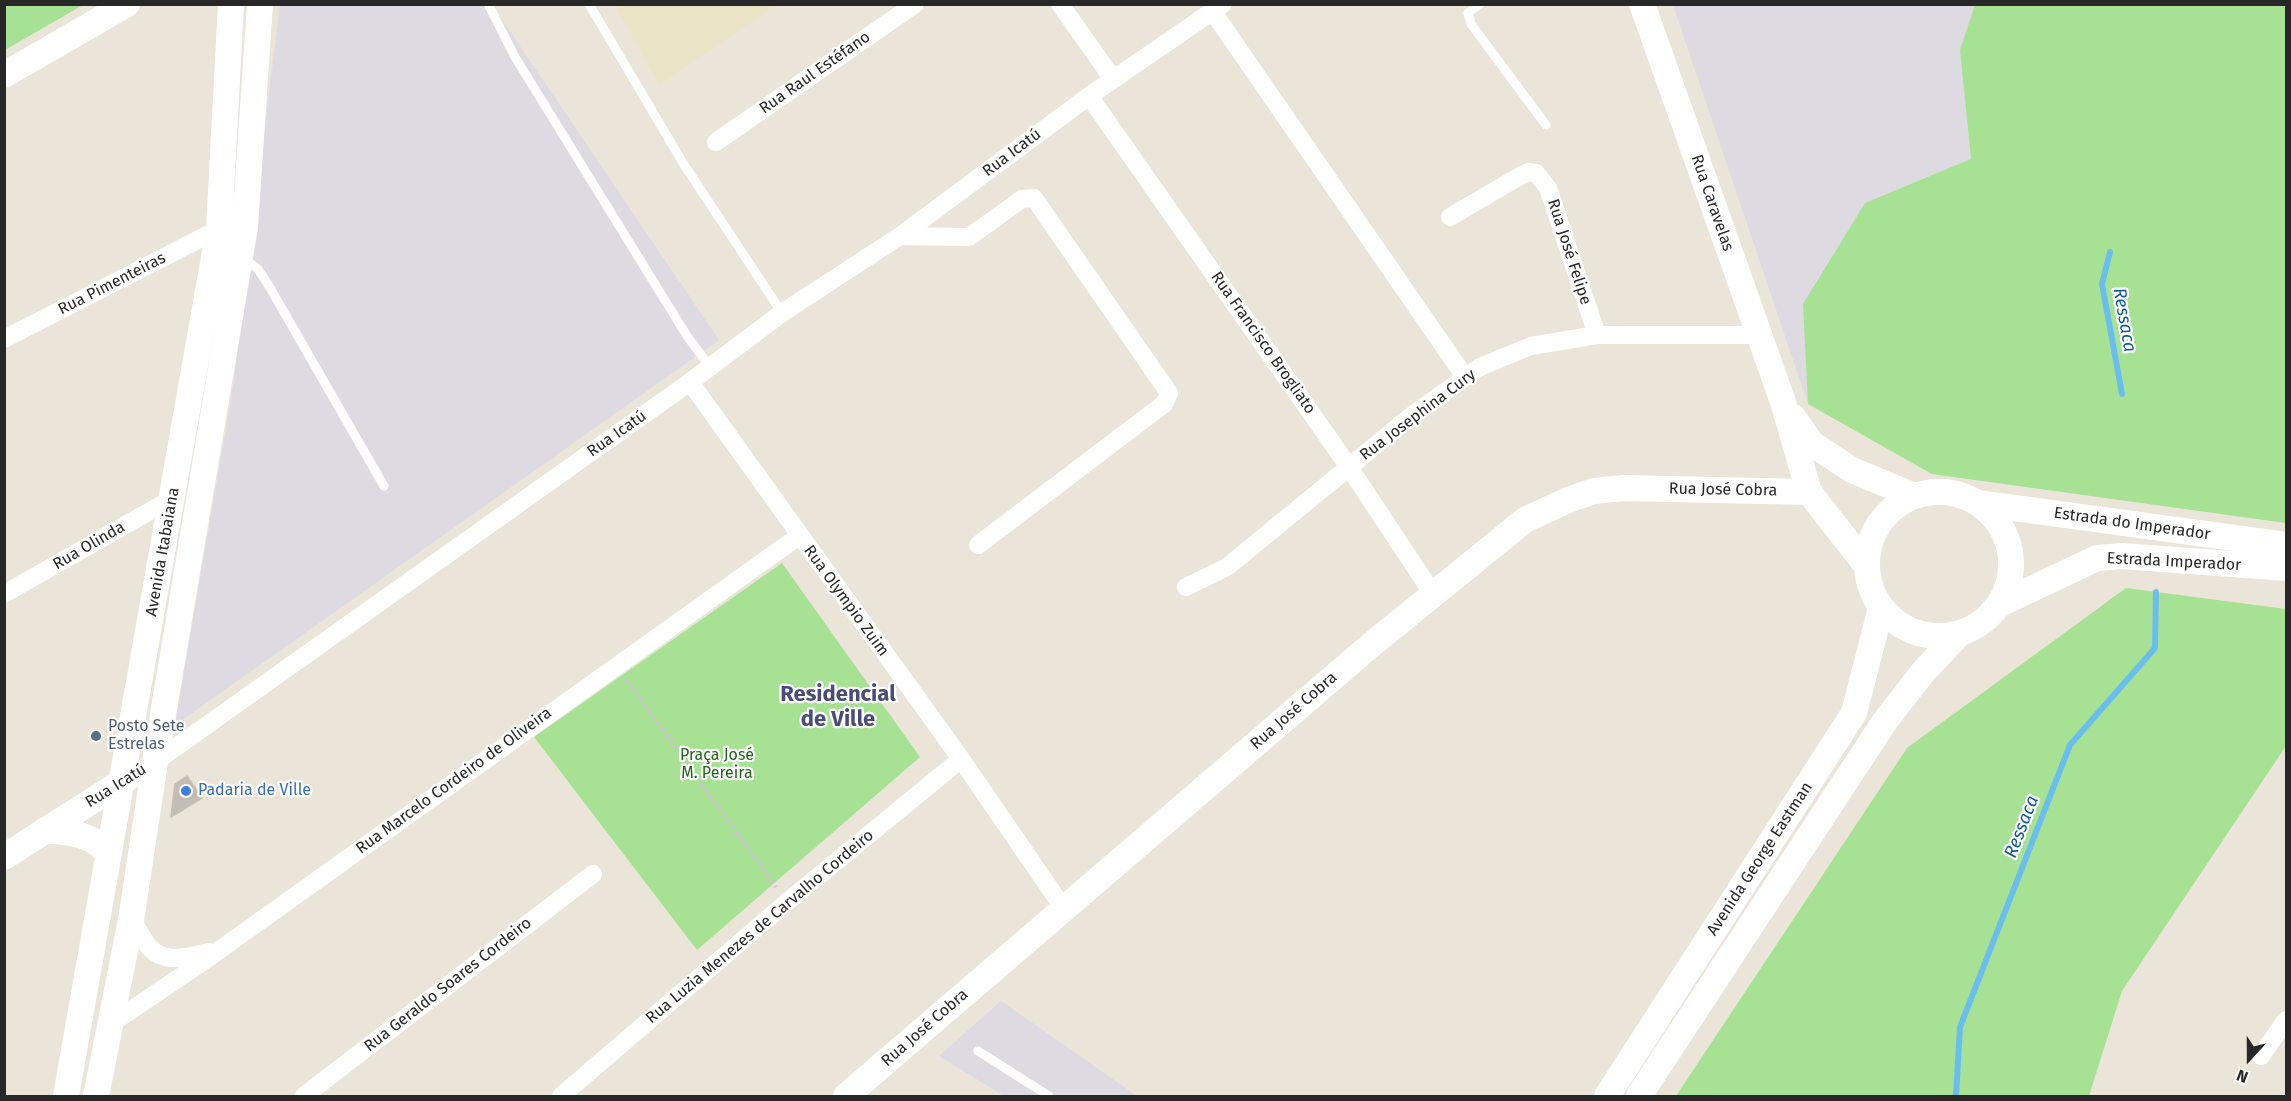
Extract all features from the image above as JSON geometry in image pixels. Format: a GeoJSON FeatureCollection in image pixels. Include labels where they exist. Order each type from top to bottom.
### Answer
{"type":"FeatureCollection","features":[{"type":"Feature","properties":{"kind":"street"},"geometry":{"type":"LineString","coordinates":[[4,75],[127,4]]}},
{"type":"Feature","properties":{"kind":"street","name":"Avenida Itabaiana"},"geometry":{"type":"LineString","coordinates":[[66,1096],[219,229],[231,4]]}},
{"type":"Feature","properties":{"kind":"street","name":"Avenida Itabaiana"},"geometry":{"type":"LineString","coordinates":[[96,1096],[131,920],[155,762],[246,227],[260,4]]}},
{"type":"Feature","properties":{"kind":"street","name":"Rua Raul Estéfano"},"geometry":{"type":"LineString","coordinates":[[716,141],[915,4]]}},
{"type":"Feature","properties":{"kind":"street"},"geometry":{"type":"LineString","coordinates":[[1060,4],[1113,80]]}},
{"type":"Feature","properties":{"kind":"street","name":"Rua Caravelas"},"geometry":{"type":"LineString","coordinates":[[1642,4],[1783,402]]}},
{"type":"Feature","properties":{"kind":"street"},"geometry":{"type":"LineString","coordinates":[[1218,8],[1465,377]]}},
{"type":"Feature","properties":{"kind":"street","name":"Rua Icatú"},"geometry":{"type":"LineString","coordinates":[[4,857],[155,762],[690,382],[782,313],[900,237],[1089,96],[1218,8]]}},
{"type":"Feature","properties":{"kind":"street","name":"Rua Francisco Brogliato"},"geometry":{"type":"LineString","coordinates":[[1089,96],[1349,467],[1433,594]]}},
{"type":"Feature","properties":{"kind":"street","name":"Rua José Felipe"},"geometry":{"type":"LineString","coordinates":[[1450,217],[1520,176],[1528,172],[1536,173],[1548,188],[1597,335]]}},
{"type":"Feature","properties":{"kind":"street"},"geometry":{"type":"LineString","coordinates":[[900,237],[969,237],[1022,199],[1034,198],[1169,393],[1164,404],[978,545]]}},
{"type":"Feature","properties":{"kind":"street"},"geometry":{"type":"LineString","coordinates":[[219,229],[246,227]]}},
{"type":"Feature","properties":{"kind":"street","name":"Rua Pimenteiras"},"geometry":{"type":"LineString","coordinates":[[4,339],[219,229]]}},
{"type":"Feature","properties":{"kind":"street","name":"Rua Josephina Cury"},"geometry":{"type":"LineString","coordinates":[[1186,587],[1227,567],[1415,413],[1480,367],[1531,346],[1597,335],[1758,335]]}},
{"type":"Feature","properties":{"kind":"street","name":"Rua Olympio Zuim"},"geometry":{"type":"LineString","coordinates":[[690,382],[961,759],[1064,909]]}},
{"type":"Feature","properties":{"kind":"street"},"geometry":{"type":"LineString","coordinates":[[1783,402],[1809,492],[1866,566]]}},
{"type":"Feature","properties":{"kind":"street"},"geometry":{"type":"LineString","coordinates":[[1783,402],[1811,443],[1852,470],[1914,496]]}},
{"type":"Feature","properties":{"kind":"street","name":"Rua José Cobra"},"geometry":{"type":"LineString","coordinates":[[846,1096],[1433,594],[1525,520],[1594,491],[1677,488],[1809,492]]}},
{"type":"Feature","properties":{"kind":"street"},"geometry":{"type":"LineString","coordinates":[[1936,492],[1958,494],[1978,503],[1995,518],[2007,538],[2012,561],[2010,584],[2000,604],[1975,628],[1959,634],[1938,637],[1916,633],[1896,623],[1881,608],[1870,588],[1866,566],[1869,543],[1879,523],[1894,506],[1914,496],[1936,492]]}},
{"type":"Feature","properties":{"kind":"street","name":"Rua Olinda"},"geometry":{"type":"LineString","coordinates":[[4,594],[173,498]]}},
{"type":"Feature","properties":{"kind":"street","name":"Estrada do Imperador"},"geometry":{"type":"LineString","coordinates":[[1978,503],[2286,545]]}},
{"type":"Feature","properties":{"kind":"street","name":"Rua Marcelo Cordeiro de Oliveira"},"geometry":{"type":"LineString","coordinates":[[109,1025],[220,949],[799,536]]}},
{"type":"Feature","properties":{"kind":"street","name":"Estrada Imperador"},"geometry":{"type":"LineString","coordinates":[[2000,604],[2097,558],[2121,556],[2286,568]]}},
{"type":"Feature","properties":{"kind":"street","name":"Avenida George Eastman"},"geometry":{"type":"LineString","coordinates":[[1607,1096],[1854,713],[1881,608]]}},
{"type":"Feature","properties":{"kind":"street","name":"Avenida George Eastman"},"geometry":{"type":"LineString","coordinates":[[1639,1096],[1885,721],[1923,671],[1959,634]]}},
{"type":"Feature","properties":{"kind":"street","name":"Rua Luzia Menezes de Carvalho Cordeiro"},"geometry":{"type":"LineString","coordinates":[[561,1096],[787,902],[961,759]]}},
{"type":"Feature","properties":{"kind":"street"},"geometry":{"type":"LineString","coordinates":[[45,830],[75,832],[96,841],[109,853]]}},
{"type":"Feature","properties":{"kind":"street","name":"Rua Geraldo Soares Cordeiro"},"geometry":{"type":"LineString","coordinates":[[304,1096],[593,874]]}},
{"type":"Feature","properties":{"kind":"street"},"geometry":{"type":"LineString","coordinates":[[131,920],[153,951],[170,959],[220,949]]}},
{"type":"Feature","properties":{"kind":"street"},"geometry":{"type":"LineString","coordinates":[[2261,1056],[2286,1020]]}},
{"type":"Feature","properties":{"kind":"lane"},"geometry":{"type":"LineString","coordinates":[[488,4],[515,57],[687,336],[710,367]]}},
{"type":"Feature","properties":{"kind":"lane"},"geometry":{"type":"LineString","coordinates":[[589,4],[683,163],[782,313]]}},
{"type":"Feature","properties":{"kind":"lane"},"geometry":{"type":"LineString","coordinates":[[1480,4],[1468,13],[1471,24],[1545,125]]}},
{"type":"Feature","properties":{"kind":"lane"},"geometry":{"type":"LineString","coordinates":[[241,256],[258,269],[269,286],[384,486]]}},
{"type":"Feature","properties":{"kind":"lane"},"geometry":{"type":"LineString","coordinates":[[978,1051],[1049,1096]]}},
{"type":"Feature","properties":{"kind":"path"},"geometry":{"type":"LineString","coordinates":[[616,665],[787,902]]}},
{"type":"Feature","properties":{"kind":"shaded area"},"geometry":{"type":"Polygon","coordinates":[[[280,5],[492,5],[719,340],[175,725],[233,387],[280,5]]]}},
{"type":"Feature","properties":{"kind":"shaded area"},"geometry":{"type":"Polygon","coordinates":[[[615,5],[776,5],[659,85],[615,5]]]}},
{"type":"Feature","properties":{"kind":"shaded area"},"geometry":{"type":"Polygon","coordinates":[[[1673,5],[2286,5],[2286,523],[1932,474],[1808,404],[1673,5]]]}},
{"type":"Feature","properties":{"kind":"shaded area"},"geometry":{"type":"Polygon","coordinates":[[[1001,1001],[1137,1096],[1004,1096],[939,1056],[1001,1001]]]}},
{"type":"Feature","properties":{"kind":"green space"},"geometry":{"type":"Polygon","coordinates":[[[5,4],[83,4],[83,5],[5,50],[5,4]]]}},
{"type":"Feature","properties":{"kind":"green space"},"geometry":{"type":"Polygon","coordinates":[[[1975,5],[2286,5],[2286,523],[1932,474],[1808,404],[1803,304],[1865,203],[1971,159],[1960,50],[1975,5]]]}},
{"type":"Feature","properties":{"kind":"green space","name":"Praça José M. Pereira"},"geometry":{"type":"Polygon","coordinates":[[[782,563],[920,757],[697,950],[534,737],[782,563]]]}},
{"type":"Feature","properties":{"kind":"green space"},"geometry":{"type":"Polygon","coordinates":[[[2126,588],[2286,609],[2286,746],[2122,991],[2089,1096],[1676,1096],[1907,748],[2126,588]]]}},
{"type":"Feature","properties":{"kind":"building","name":"Padaria de Ville"},"geometry":{"type":"Polygon","coordinates":[[[187,776],[202,798],[171,817],[175,784],[187,776]]]}},
{"type":"Feature","properties":{"kind":"waterway","name":"Ressaca"},"geometry":{"type":"LineString","coordinates":[[2110,252],[2102,284],[2122,394]]}},
{"type":"Feature","properties":{"kind":"waterway","name":"Ressaca"},"geometry":{"type":"LineString","coordinates":[[1956,1096],[1960,1027],[2070,745],[2155,648],[2156,592]]}},
{"type":"Feature","properties":{"kind":"place","name":"Posto Sete Estrelas"},"geometry":{"type":"Point","coordinates":[96,736]}},
{"type":"Feature","properties":{"kind":"place","name":"Padaria de Ville"},"geometry":{"type":"Point","coordinates":[186,791]}},
{"type":"Feature","properties":{"kind":"district","name":"Residencial de Ville"},"geometry":{"type":"Point","coordinates":[838,708]}}]}
